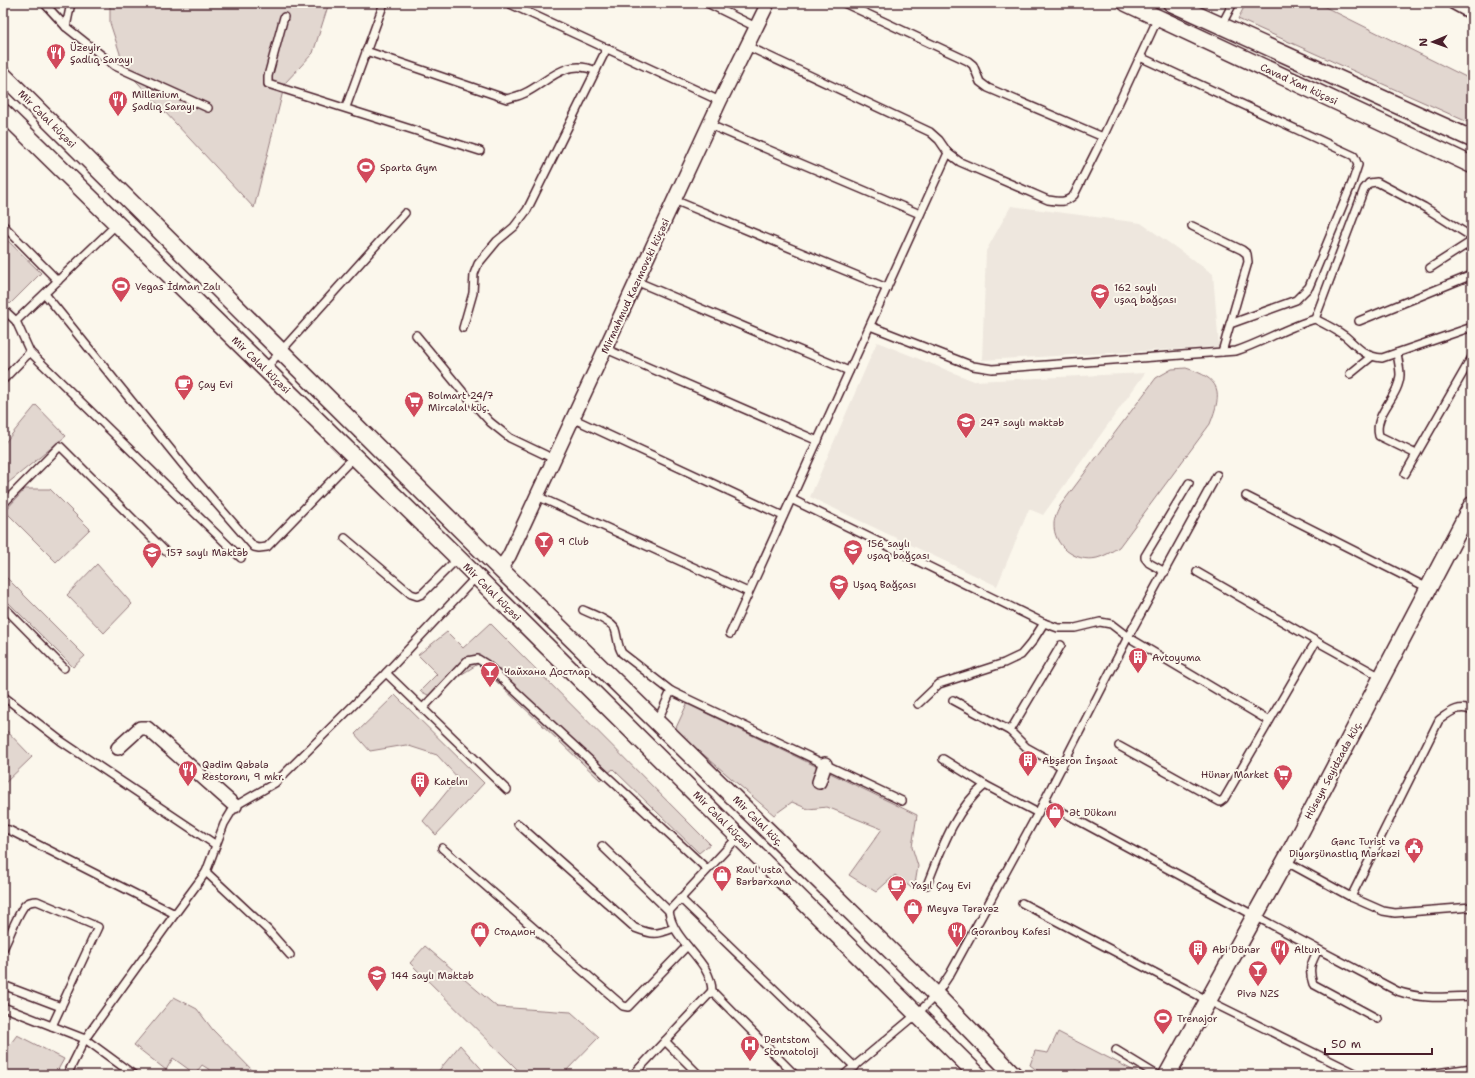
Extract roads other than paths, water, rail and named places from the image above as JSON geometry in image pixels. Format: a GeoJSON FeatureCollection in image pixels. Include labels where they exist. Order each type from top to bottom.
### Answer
{"type":"FeatureCollection","features":[{"type":"Feature","properties":{"kind":"street","name":"Mirmahmud Kazımovski küçəsi"},"geometry":{"type":"LineString","coordinates":[[500,569],[509,556],[574,419],[720,101],[768,3]]}},
{"type":"Feature","properties":{"kind":"street","name":"Cavad Xan küçəsi"},"geometry":{"type":"LineString","coordinates":[[1126,3],[1472,165]]}},
{"type":"Feature","properties":{"kind":"street","name":"Cavad Xan küçəsi"},"geometry":{"type":"LineString","coordinates":[[1171,3],[1472,139]]}},
{"type":"Feature","properties":{"kind":"street","name":"Mir Cəlal küçəsi"},"geometry":{"type":"LineString","coordinates":[[3,75],[500,569]]}},
{"type":"Feature","properties":{"kind":"street","name":"Mir Cəlal küçəsi"},"geometry":{"type":"LineString","coordinates":[[3,112],[458,558],[978,1075]]}},
{"type":"Feature","properties":{"kind":"street","name":"Hüseyn Seyidzadə küç."},"geometry":{"type":"LineString","coordinates":[[1167,1075],[1207,1000],[1255,916],[1471,507]]}},
{"type":"Feature","properties":{"kind":"street"},"geometry":{"type":"LineString","coordinates":[[480,581],[500,569]]}},
{"type":"Feature","properties":{"kind":"street","name":"Mir Cəlal küç."},"geometry":{"type":"LineString","coordinates":[[500,569],[936,995],[1014,1075]]}},
{"type":"Feature","properties":{"kind":"street"},"geometry":{"type":"LineString","coordinates":[[118,748],[140,728],[147,728],[235,806]]}},
{"type":"Feature","properties":{"kind":"street"},"geometry":{"type":"LineString","coordinates":[[819,782],[825,764]]}},
{"type":"Feature","properties":{"kind":"lane"},"geometry":{"type":"LineString","coordinates":[[44,3],[66,27],[115,66],[208,108]]}},
{"type":"Feature","properties":{"kind":"lane"},"geometry":{"type":"LineString","coordinates":[[66,27],[71,3]]}},
{"type":"Feature","properties":{"kind":"lane"},"geometry":{"type":"LineString","coordinates":[[346,107],[384,3]]}},
{"type":"Feature","properties":{"kind":"lane"},"geometry":{"type":"LineString","coordinates":[[508,3],[720,101]]}},
{"type":"Feature","properties":{"kind":"lane"},"geometry":{"type":"LineString","coordinates":[[707,3],[756,27]]}},
{"type":"Feature","properties":{"kind":"lane"},"geometry":{"type":"LineString","coordinates":[[844,3],[968,61],[973,65],[980,82],[988,88],[1103,138]]}},
{"type":"Feature","properties":{"kind":"lane"},"geometry":{"type":"LineString","coordinates":[[1221,26],[1233,3]]}},
{"type":"Feature","properties":{"kind":"lane"},"geometry":{"type":"LineString","coordinates":[[1451,3],[1472,16]]}},
{"type":"Feature","properties":{"kind":"lane"},"geometry":{"type":"LineString","coordinates":[[284,16],[268,76],[268,84],[346,107],[480,151]]}},
{"type":"Feature","properties":{"kind":"lane"},"geometry":{"type":"LineString","coordinates":[[747,46],[930,132],[939,140],[948,153],[960,162],[1048,200],[1059,202],[1068,201],[1074,195],[1103,138],[1158,18]]}},
{"type":"Feature","properties":{"kind":"lane"},"geometry":{"type":"LineString","coordinates":[[463,328],[473,293],[474,274],[478,264],[497,241],[514,227],[527,210],[607,48]]}},
{"type":"Feature","properties":{"kind":"lane"},"geometry":{"type":"LineString","coordinates":[[366,51],[507,99],[525,93],[553,74],[573,68],[587,67],[596,71]]}},
{"type":"Feature","properties":{"kind":"lane"},"geometry":{"type":"LineString","coordinates":[[1140,57],[1354,156],[1358,165],[1309,287],[1296,300],[1230,324]]}},
{"type":"Feature","properties":{"kind":"lane"},"geometry":{"type":"LineString","coordinates":[[710,125],[920,214]]}},
{"type":"Feature","properties":{"kind":"lane"},"geometry":{"type":"LineString","coordinates":[[730,634],[948,153]]}},
{"type":"Feature","properties":{"kind":"lane"},"geometry":{"type":"LineString","coordinates":[[1314,318],[1364,189],[1369,183],[1377,182],[1411,200],[1472,237]]}},
{"type":"Feature","properties":{"kind":"lane"},"geometry":{"type":"LineString","coordinates":[[674,200],[888,288]]}},
{"type":"Feature","properties":{"kind":"lane"},"geometry":{"type":"LineString","coordinates":[[265,369],[405,213]]}},
{"type":"Feature","properties":{"kind":"lane"},"geometry":{"type":"LineString","coordinates":[[16,321],[117,224]]}},
{"type":"Feature","properties":{"kind":"lane"},"geometry":{"type":"LineString","coordinates":[[3,225],[58,281]]}},
{"type":"Feature","properties":{"kind":"lane"},"geometry":{"type":"LineString","coordinates":[[1192,226],[1242,250],[1247,254],[1248,262],[1222,352]]}},
{"type":"Feature","properties":{"kind":"lane"},"geometry":{"type":"LineString","coordinates":[[1430,268],[1472,241]]}},
{"type":"Feature","properties":{"kind":"lane"},"geometry":{"type":"LineString","coordinates":[[1359,321],[1472,275]]}},
{"type":"Feature","properties":{"kind":"lane"},"geometry":{"type":"LineString","coordinates":[[638,282],[850,371]]}},
{"type":"Feature","properties":{"kind":"lane"},"geometry":{"type":"LineString","coordinates":[[45,294],[179,461],[254,547],[267,547],[354,457]]}},
{"type":"Feature","properties":{"kind":"lane"},"geometry":{"type":"LineString","coordinates":[[3,308],[16,321],[30,352],[241,558]]}},
{"type":"Feature","properties":{"kind":"lane"},"geometry":{"type":"LineString","coordinates":[[870,326],[973,366],[992,369],[1236,350],[1249,346],[1299,323],[1314,318],[1344,336],[1371,357],[1382,358],[1472,327]]}},
{"type":"Feature","properties":{"kind":"lane"},"geometry":{"type":"LineString","coordinates":[[416,335],[490,422],[510,438],[554,459]]}},
{"type":"Feature","properties":{"kind":"lane"},"geometry":{"type":"LineString","coordinates":[[606,349],[818,441]]}},
{"type":"Feature","properties":{"kind":"lane"},"geometry":{"type":"LineString","coordinates":[[3,380],[30,352]]}},
{"type":"Feature","properties":{"kind":"lane"},"geometry":{"type":"LineString","coordinates":[[1397,353],[1400,376],[1396,388],[1378,420],[1377,429],[1379,436],[1416,454]]}},
{"type":"Feature","properties":{"kind":"lane"},"geometry":{"type":"LineString","coordinates":[[1350,374],[1371,357]]}},
{"type":"Feature","properties":{"kind":"lane"},"geometry":{"type":"LineString","coordinates":[[1405,474],[1472,357]]}},
{"type":"Feature","properties":{"kind":"lane"},"geometry":{"type":"LineString","coordinates":[[574,419],[783,516]]}},
{"type":"Feature","properties":{"kind":"lane"},"geometry":{"type":"LineString","coordinates":[[3,504],[60,446],[165,551]]}},
{"type":"Feature","properties":{"kind":"lane"},"geometry":{"type":"LineString","coordinates":[[844,1075],[917,1014],[936,995],[960,958],[1044,802],[1128,637],[1217,475]]}},
{"type":"Feature","properties":{"kind":"lane"},"geometry":{"type":"LineString","coordinates":[[1165,572],[1150,563],[1145,556],[1189,483]]}},
{"type":"Feature","properties":{"kind":"lane"},"geometry":{"type":"LineString","coordinates":[[537,496],[748,592]]}},
{"type":"Feature","properties":{"kind":"lane"},"geometry":{"type":"LineString","coordinates":[[1246,496],[1428,588]]}},
{"type":"Feature","properties":{"kind":"lane"},"geometry":{"type":"LineString","coordinates":[[791,499],[1044,623],[1058,628],[1074,628],[1100,622],[1111,624],[1128,637],[1269,721]]}},
{"type":"Feature","properties":{"kind":"lane"},"geometry":{"type":"LineString","coordinates":[[345,538],[411,594],[417,596],[422,594],[458,558]]}},
{"type":"Feature","properties":{"kind":"lane"},"geometry":{"type":"LineString","coordinates":[[1197,572],[1381,677]]}},
{"type":"Feature","properties":{"kind":"lane"},"geometry":{"type":"LineString","coordinates":[[67,1075],[86,1040],[206,872],[224,824],[235,806],[275,783],[480,581]]}},
{"type":"Feature","properties":{"kind":"lane"},"geometry":{"type":"LineString","coordinates":[[3,606],[64,668]]}},
{"type":"Feature","properties":{"kind":"lane"},"geometry":{"type":"LineString","coordinates":[[583,610],[612,624],[615,630],[618,646],[622,653],[671,690],[902,802]]}},
{"type":"Feature","properties":{"kind":"lane"},"geometry":{"type":"LineString","coordinates":[[918,704],[939,684],[1004,663],[1020,655],[1032,642],[1044,623]]}},
{"type":"Feature","properties":{"kind":"lane"},"geometry":{"type":"LineString","coordinates":[[1119,746],[1220,802],[1224,799],[1316,641]]}},
{"type":"Feature","properties":{"kind":"lane"},"geometry":{"type":"LineString","coordinates":[[1010,731],[1061,645]]}},
{"type":"Feature","properties":{"kind":"lane"},"geometry":{"type":"LineString","coordinates":[[423,708],[467,661],[478,659],[486,664],[707,869]]}},
{"type":"Feature","properties":{"kind":"lane"},"geometry":{"type":"LineString","coordinates":[[386,672],[507,790]]}},
{"type":"Feature","properties":{"kind":"lane"},"geometry":{"type":"LineString","coordinates":[[657,722],[671,690]]}},
{"type":"Feature","properties":{"kind":"lane"},"geometry":{"type":"LineString","coordinates":[[3,696],[61,742],[216,844]]}},
{"type":"Feature","properties":{"kind":"lane"},"geometry":{"type":"LineString","coordinates":[[953,700],[1010,731],[1026,747],[1062,767]]}},
{"type":"Feature","properties":{"kind":"lane"},"geometry":{"type":"LineString","coordinates":[[1351,897],[1439,720],[1458,708],[1468,708],[1472,711]]}},
{"type":"Feature","properties":{"kind":"lane"},"geometry":{"type":"LineString","coordinates":[[943,759],[985,785],[1038,813]]}},
{"type":"Feature","properties":{"kind":"lane"},"geometry":{"type":"LineString","coordinates":[[927,885],[946,838],[959,815],[979,790],[985,785]]}},
{"type":"Feature","properties":{"kind":"lane"},"geometry":{"type":"LineString","coordinates":[[1044,802],[1397,991],[1412,996],[1427,998],[1472,996]]}},
{"type":"Feature","properties":{"kind":"lane"},"geometry":{"type":"LineString","coordinates":[[518,824],[634,928],[647,933],[657,934],[674,928]]}},
{"type":"Feature","properties":{"kind":"lane"},"geometry":{"type":"LineString","coordinates":[[3,828],[10,830],[175,914]]}},
{"type":"Feature","properties":{"kind":"lane"},"geometry":{"type":"LineString","coordinates":[[669,911],[738,836]]}},
{"type":"Feature","properties":{"kind":"lane"},"geometry":{"type":"LineString","coordinates":[[602,846],[669,911],[670,919],[674,928],[705,968],[712,982],[712,991],[633,1075]]}},
{"type":"Feature","properties":{"kind":"lane"},"geometry":{"type":"LineString","coordinates":[[442,848],[622,1006],[628,1007],[688,946]]}},
{"type":"Feature","properties":{"kind":"lane"},"geometry":{"type":"LineString","coordinates":[[1284,861],[1351,897],[1383,911],[1395,913],[1472,907]]}},
{"type":"Feature","properties":{"kind":"lane"},"geometry":{"type":"LineString","coordinates":[[206,872],[268,930],[290,955]]}},
{"type":"Feature","properties":{"kind":"lane"},"geometry":{"type":"LineString","coordinates":[[680,898],[854,1067]]}},
{"type":"Feature","properties":{"kind":"lane"},"geometry":{"type":"LineString","coordinates":[[3,949],[25,905],[31,901],[37,901],[98,927],[52,1026]]}},
{"type":"Feature","properties":{"kind":"lane"},"geometry":{"type":"LineString","coordinates":[[1022,903],[1207,1000],[1359,1075]]}},
{"type":"Feature","properties":{"kind":"lane"},"geometry":{"type":"LineString","coordinates":[[1318,950],[1311,963],[1311,977],[1313,984],[1378,1019]]}},
{"type":"Feature","properties":{"kind":"lane"},"geometry":{"type":"LineString","coordinates":[[3,985],[61,1007]]}},
{"type":"Feature","properties":{"kind":"lane"},"geometry":{"type":"LineString","coordinates":[[712,991],[795,1075]]}},
{"type":"Feature","properties":{"kind":"lane"},"geometry":{"type":"LineString","coordinates":[[3,1007],[86,1040],[134,1075]]}},
{"type":"Feature","properties":{"kind":"lane"},"geometry":{"type":"LineString","coordinates":[[665,1041],[699,1075]]}},
{"type":"Feature","properties":{"kind":"lane"},"geometry":{"type":"LineString","coordinates":[[1116,1050],[1157,1075]]}},
{"type":"Feature","properties":{"kind":"lane"},"geometry":{"type":"LineString","coordinates":[[1422,1075],[1472,1068]]}},
{"type":"Feature","properties":{"kind":"place","name":"Üzeyir Şadlıq Sarayı"},"geometry":{"type":"Point","coordinates":[56,70]}},
{"type":"Feature","properties":{"kind":"place","name":"Millenium Şadlıq Sarayı"},"geometry":{"type":"Point","coordinates":[118,117]}},
{"type":"Feature","properties":{"kind":"place","name":"Sparta Gym"},"geometry":{"type":"Point","coordinates":[366,184]}},
{"type":"Feature","properties":{"kind":"place","name":"Vegas İdman Zalı"},"geometry":{"type":"Point","coordinates":[121,303]}},
{"type":"Feature","properties":{"kind":"place","name":"162 saylı uşaq bağçası"},"geometry":{"type":"Point","coordinates":[1100,310]}},
{"type":"Feature","properties":{"kind":"place","name":"Çay Evi"},"geometry":{"type":"Point","coordinates":[184,401]}},
{"type":"Feature","properties":{"kind":"place","name":"Bolmart 24/7 Mircәlal küç."},"geometry":{"type":"Point","coordinates":[414,418]}},
{"type":"Feature","properties":{"kind":"place","name":"247 saylı məktəb"},"geometry":{"type":"Point","coordinates":[966,439]}},
{"type":"Feature","properties":{"kind":"place","name":"9 Club"},"geometry":{"type":"Point","coordinates":[544,558]}},
{"type":"Feature","properties":{"kind":"place","name":"156 saylı uşaq bağçası"},"geometry":{"type":"Point","coordinates":[853,566]}},
{"type":"Feature","properties":{"kind":"place","name":"157 saylı Məktəb"},"geometry":{"type":"Point","coordinates":[152,569]}},
{"type":"Feature","properties":{"kind":"place","name":"Uşaq Bağçası"},"geometry":{"type":"Point","coordinates":[839,601]}},
{"type":"Feature","properties":{"kind":"place","name":"Avtoyuma"},"geometry":{"type":"Point","coordinates":[1138,674]}},
{"type":"Feature","properties":{"kind":"place","name":"Чайхана Достлар"},"geometry":{"type":"Point","coordinates":[490,688]}},
{"type":"Feature","properties":{"kind":"place","name":"Abşeron İnşaat"},"geometry":{"type":"Point","coordinates":[1028,777]}},
{"type":"Feature","properties":{"kind":"place","name":"Qədim Qəbələ Restoranı, 9 mkr."},"geometry":{"type":"Point","coordinates":[188,787]}},
{"type":"Feature","properties":{"kind":"place","name":"Hünər Market"},"geometry":{"type":"Point","coordinates":[1283,791]}},
{"type":"Feature","properties":{"kind":"place","name":"Katelnı"},"geometry":{"type":"Point","coordinates":[420,798]}},
{"type":"Feature","properties":{"kind":"place","name":"Ət Dükanı"},"geometry":{"type":"Point","coordinates":[1055,829]}},
{"type":"Feature","properties":{"kind":"place","name":"Gənc Turist və Diyarşünastlıq Mərkəzi"},"geometry":{"type":"Point","coordinates":[1414,864]}},
{"type":"Feature","properties":{"kind":"place","name":"Raul usta Bərbərxana"},"geometry":{"type":"Point","coordinates":[722,892]}},
{"type":"Feature","properties":{"kind":"place","name":"Yaşıl Çay Evi"},"geometry":{"type":"Point","coordinates":[897,902]}},
{"type":"Feature","properties":{"kind":"place","name":"Meyvə Tərəvəz"},"geometry":{"type":"Point","coordinates":[913,925]}},
{"type":"Feature","properties":{"kind":"place","name":"Стадион"},"geometry":{"type":"Point","coordinates":[480,948]}},
{"type":"Feature","properties":{"kind":"place","name":"Goranboy Kafesi"},"geometry":{"type":"Point","coordinates":[957,948]}},
{"type":"Feature","properties":{"kind":"place","name":"Abi Dönər"},"geometry":{"type":"Point","coordinates":[1198,966]}},
{"type":"Feature","properties":{"kind":"place","name":"Altun"},"geometry":{"type":"Point","coordinates":[1280,966]}},
{"type":"Feature","properties":{"kind":"place","name":"Pivə NZS"},"geometry":{"type":"Point","coordinates":[1258,987]}},
{"type":"Feature","properties":{"kind":"place","name":"144 saylı Məktəb"},"geometry":{"type":"Point","coordinates":[377,992]}},
{"type":"Feature","properties":{"kind":"place","name":"Trenajor"},"geometry":{"type":"Point","coordinates":[1163,1035]}},
{"type":"Feature","properties":{"kind":"place","name":"Dentstom Stomatoloji"},"geometry":{"type":"Point","coordinates":[750,1062]}}]}
